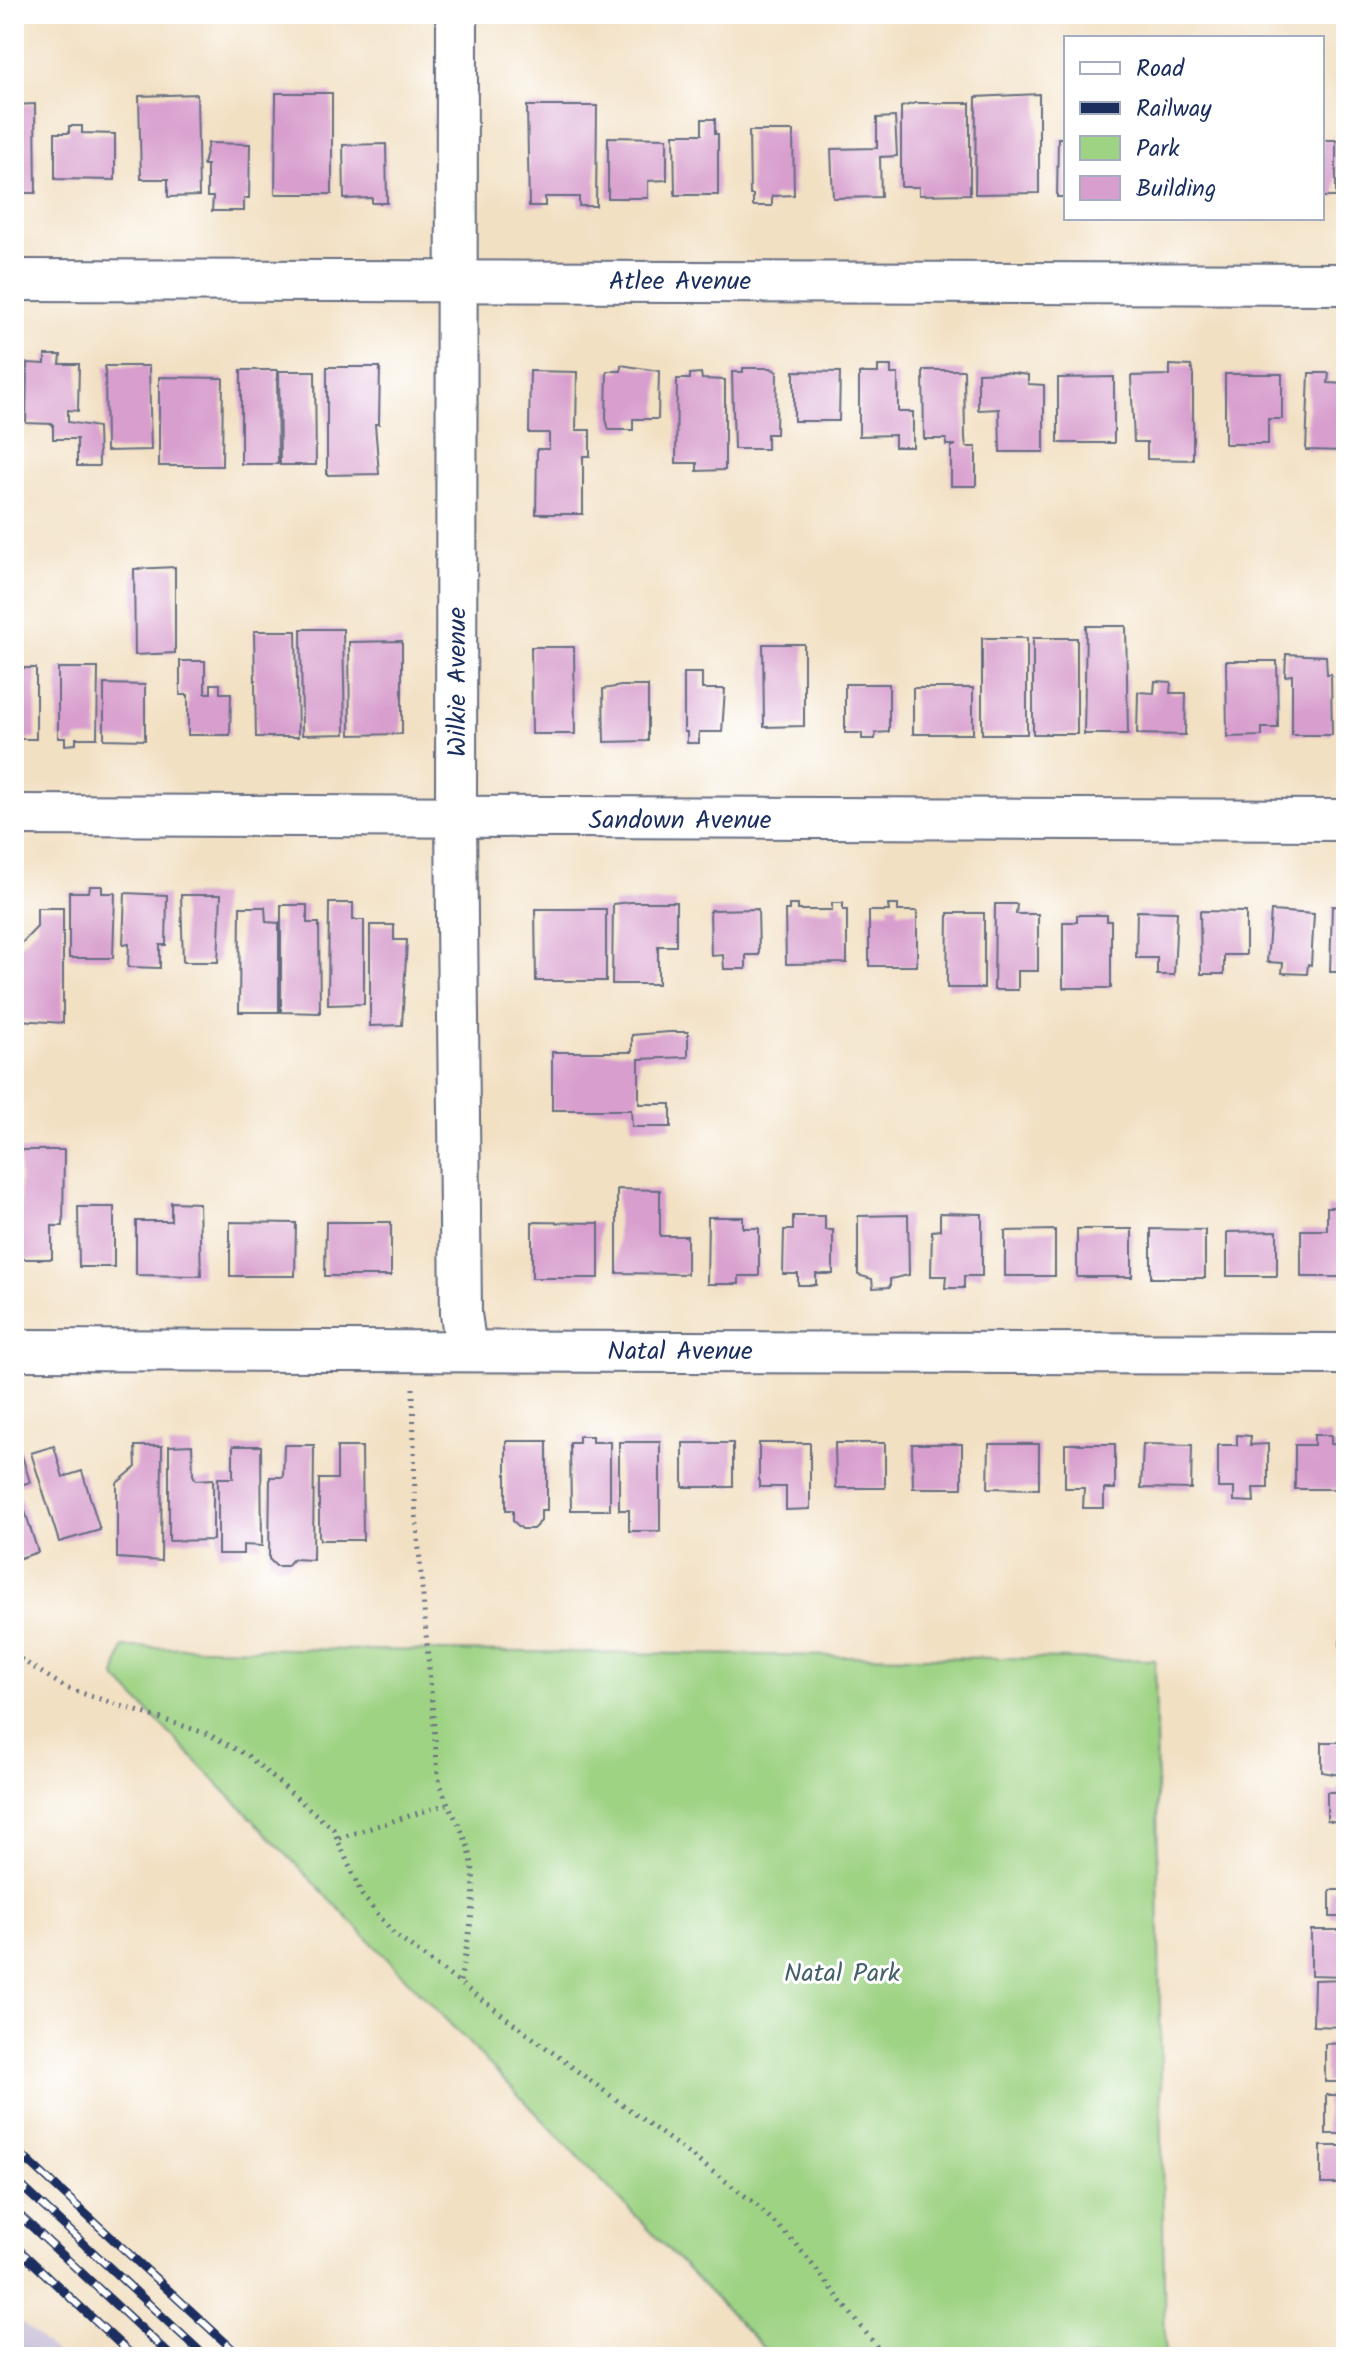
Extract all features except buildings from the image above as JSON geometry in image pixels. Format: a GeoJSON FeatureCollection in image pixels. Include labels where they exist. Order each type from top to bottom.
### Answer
{"type":"FeatureCollection","features":[{"type":"Feature","properties":{"kind":"street","name":"Wilkie Avenue"},"geometry":{"type":"LineString","coordinates":[[457,14],[456,818],[461,1314],[466,1349]]}},
{"type":"Feature","properties":{"kind":"street","name":"Atlee Avenue"},"geometry":{"type":"LineString","coordinates":[[14,280],[1346,284]]}},
{"type":"Feature","properties":{"kind":"street","name":"Sandown Avenue"},"geometry":{"type":"LineString","coordinates":[[14,815],[1346,820]]}},
{"type":"Feature","properties":{"kind":"street","name":"Natal Avenue"},"geometry":{"type":"LineString","coordinates":[[14,1350],[1346,1354]]}},
{"type":"Feature","properties":{"kind":"path"},"geometry":{"type":"LineString","coordinates":[[413,1353],[416,1522],[438,1774],[447,1804],[468,1848],[473,1876],[460,1982]]}},
{"type":"Feature","properties":{"kind":"path"},"geometry":{"type":"LineString","coordinates":[[14,1655],[66,1688],[189,1727],[238,1749],[322,1818],[339,1838],[354,1880],[378,1917],[404,1943],[763,2210],[797,2245],[885,2357]]}},
{"type":"Feature","properties":{"kind":"path"},"geometry":{"type":"LineString","coordinates":[[339,1838],[447,1804]]}},
{"type":"Feature","properties":{"kind":"shaded area"},"geometry":{"type":"Polygon","coordinates":[[[14,2315],[59,2357],[14,2357],[14,2315]]]}},
{"type":"Feature","properties":{"kind":"green space","name":"Natal Park"},"geometry":{"type":"Polygon","coordinates":[[[123,1647],[1155,1660],[1165,2357],[772,2357],[115,1677],[123,1647]]]}},
{"type":"Feature","properties":{"kind":"railway"},"geometry":{"type":"LineString","coordinates":[[14,2148],[241,2357]]}},
{"type":"Feature","properties":{"kind":"railway"},"geometry":{"type":"LineString","coordinates":[[14,2179],[206,2357]]}},
{"type":"Feature","properties":{"kind":"railway"},"geometry":{"type":"LineString","coordinates":[[14,2210],[172,2357]]}},
{"type":"Feature","properties":{"kind":"railway"},"geometry":{"type":"LineString","coordinates":[[14,2245],[134,2357]]}}]}
